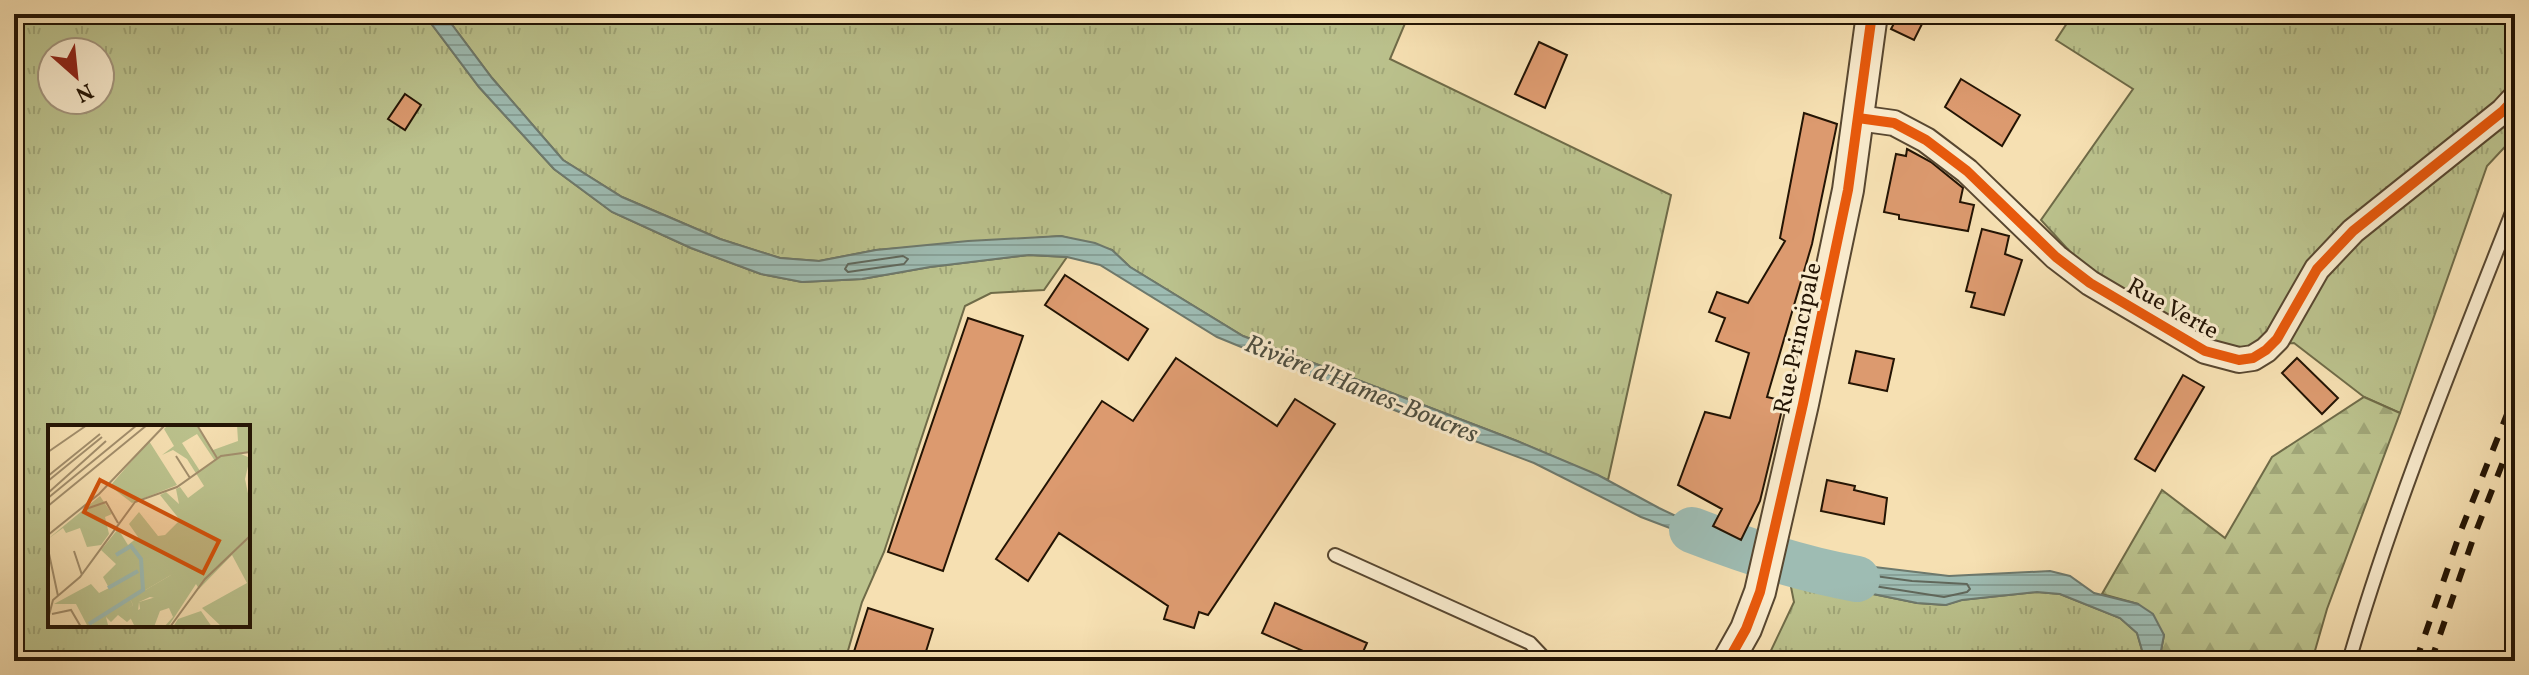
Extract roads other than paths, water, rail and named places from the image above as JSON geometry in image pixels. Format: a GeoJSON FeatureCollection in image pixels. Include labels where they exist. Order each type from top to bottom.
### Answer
{"type":"FeatureCollection","features":[{"type":"Feature","properties":{"kind":"street","name":"Rue Principale"},"geometry":{"type":"LineString","coordinates":[[1728,661],[1746,629],[1760,592],[1774,535],[1848,190],[1872,14]]}},
{"type":"Feature","properties":{"kind":"street","name":"Rue Verte"},"geometry":{"type":"LineString","coordinates":[[1858,118],[1894,123],[1926,140],[1967,171],[2056,257],[2090,283],[2205,351],[2239,360],[2253,358],[2277,339],[2317,269],[2353,231],[2503,111],[2515,98]]}},
{"type":"Feature","properties":{"kind":"lane"},"geometry":{"type":"LineString","coordinates":[[2349,661],[2425,435],[2515,205]]}},
{"type":"Feature","properties":{"kind":"lane"},"geometry":{"type":"LineString","coordinates":[[1335,555],[1530,643],[1547,661]]}},
{"type":"Feature","properties":{"kind":"water"},"geometry":{"type":"Polygon","coordinates":[[[424,14],[444,14],[492,78],[563,160],[622,197],[720,239],[780,258],[819,261],[876,250],[968,241],[1061,236],[1095,243],[1112,250],[1130,267],[1243,336],[1517,441],[1598,475],[1714,534],[1753,544],[1746,557],[1641,517],[1534,463],[1421,421],[1217,337],[1100,265],[1067,257],[1029,255],[862,279],[802,282],[761,274],[691,248],[612,212],[554,169],[479,87],[424,14]]]}},
{"type":"Feature","properties":{"kind":"water"},"geometry":{"type":"Polygon","coordinates":[[[1800,558],[1949,576],[2050,571],[2070,576],[2094,593],[2138,604],[2153,614],[2164,635],[2159,661],[2143,661],[2137,633],[2120,618],[2060,594],[2037,592],[1962,600],[1946,605],[1873,594],[1841,593],[1790,582],[1800,558]]]}},
{"type":"Feature","properties":{"kind":"waterway","name":"Rivière d'Hames-Boucres"},"geometry":{"type":"LineString","coordinates":[[1692,530],[1773,559],[1857,579]]}},
{"type":"Feature","properties":{"kind":"railway"},"geometry":{"type":"LineString","coordinates":[[2416,661],[2460,533],[2515,394]]}},
{"type":"Feature","properties":{"kind":"railway"},"geometry":{"type":"LineString","coordinates":[[2431,661],[2473,539],[2515,431]]}}]}
